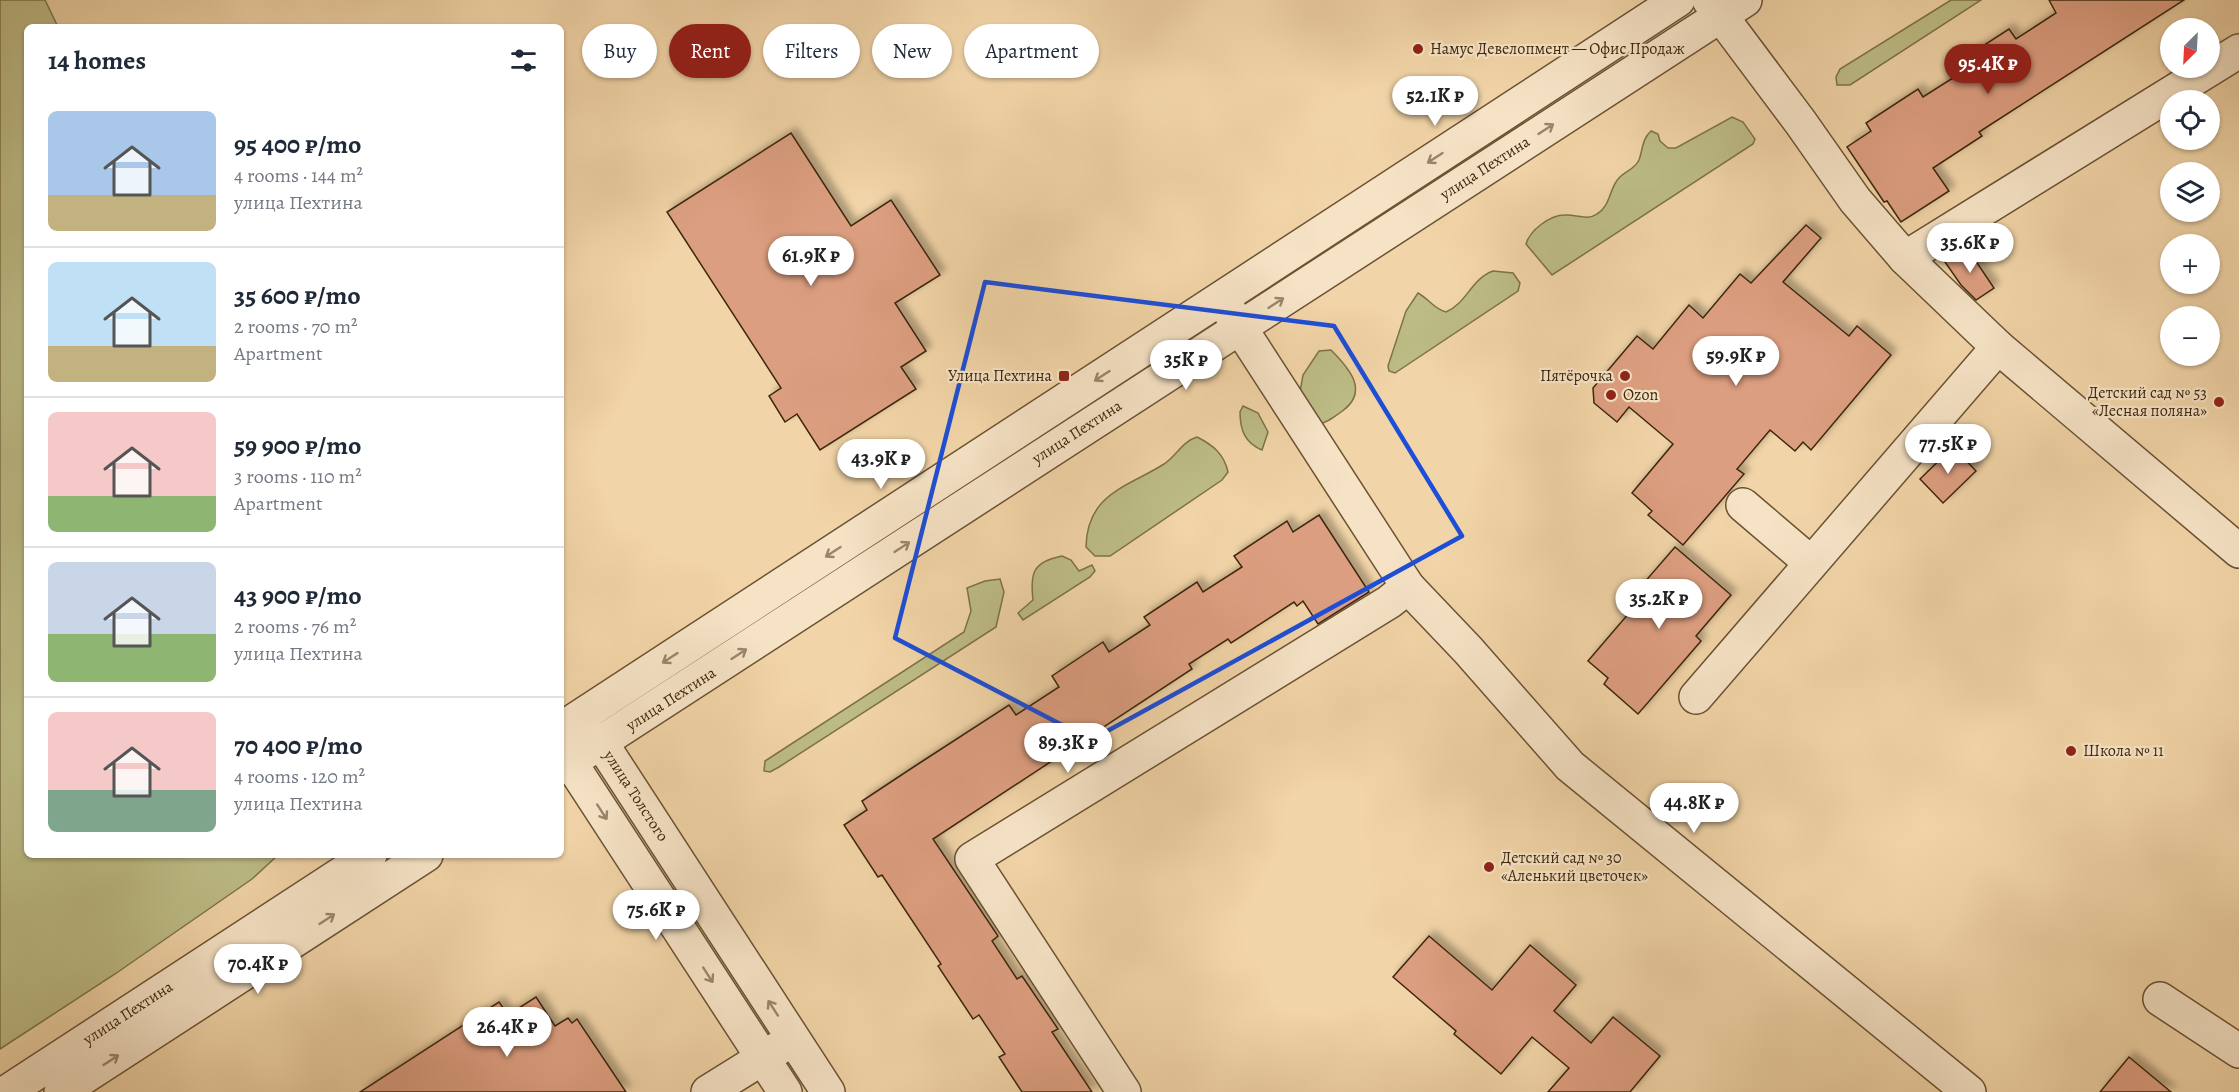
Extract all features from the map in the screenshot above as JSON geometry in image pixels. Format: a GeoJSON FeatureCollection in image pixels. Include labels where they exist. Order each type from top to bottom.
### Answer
{"type":"FeatureCollection","features":[{"type":"Feature","properties":{"kind":"street","name":"улица Пехтина"},"geometry":{"type":"LineString","coordinates":[[565,726],[1678,0]]}},
{"type":"Feature","properties":{"kind":"street","name":"улица Пехтина"},"geometry":{"type":"LineString","coordinates":[[566,765],[602,744],[1239,327],[1724,6]]}},
{"type":"Feature","properties":{"kind":"street"},"geometry":{"type":"LineString","coordinates":[[1724,6],[1855,200],[1905,258],[1998,347],[2239,551]]}},
{"type":"Feature","properties":{"kind":"street"},"geometry":{"type":"LineString","coordinates":[[1905,258],[2239,51]]}},
{"type":"Feature","properties":{"kind":"street"},"geometry":{"type":"LineString","coordinates":[[1221,297],[1408,587],[1468,650],[1570,766],[1969,1092]]}},
{"type":"Feature","properties":{"kind":"street"},"geometry":{"type":"LineString","coordinates":[[1696,697],[1998,347]]}},
{"type":"Feature","properties":{"kind":"street"},"geometry":{"type":"LineString","coordinates":[[1743,505],[1812,563]]}},
{"type":"Feature","properties":{"kind":"street"},"geometry":{"type":"LineString","coordinates":[[1124,1092],[972,859],[1389,602],[1408,587]]}},
{"type":"Feature","properties":{"kind":"street"},"geometry":{"type":"LineString","coordinates":[[565,726],[566,765],[785,1092]]}},
{"type":"Feature","properties":{"kind":"street","name":"улица Толстого"},"geometry":{"type":"LineString","coordinates":[[565,726],[602,744],[828,1092]]}},
{"type":"Feature","properties":{"kind":"street","name":"улица Пехтина"},"geometry":{"type":"LineString","coordinates":[[7,1092],[365,858]]}},
{"type":"Feature","properties":{"kind":"street","name":"улица Пехтина"},"geometry":{"type":"LineString","coordinates":[[62,1092],[421,858]]}},
{"type":"Feature","properties":{"kind":"street"},"geometry":{"type":"LineString","coordinates":[[2160,999],[2239,1051]]}},
{"type":"Feature","properties":{"kind":"street"},"geometry":{"type":"LineString","coordinates":[[708,1092],[794,1039]]}},
{"type":"Feature","properties":{"kind":"highlighted area"},"geometry":{"type":"Polygon","coordinates":[[[985,282],[1334,326],[1462,536],[1091,740],[895,638],[985,282]]]}},
{"type":"Feature","properties":{"kind":"shaded area"},"geometry":{"type":"Polygon","coordinates":[[[0,0],[45,0],[57,24],[24,24],[24,858],[275,858],[252,879],[115,974],[0,1049],[0,0]]]}},
{"type":"Feature","properties":{"kind":"shaded area"},"geometry":{"type":"Polygon","coordinates":[[[1951,0],[1981,0],[1850,85],[1837,85],[1836,77],[1840,69],[1951,0]]]}},
{"type":"Feature","properties":{"kind":"shaded area"},"geometry":{"type":"Polygon","coordinates":[[[1732,117],[1743,122],[1755,139],[1753,144],[1552,275],[1526,244],[1536,229],[1547,220],[1565,215],[1589,217],[1601,211],[1618,179],[1637,164],[1644,141],[1651,131],[1658,134],[1660,141],[1668,148],[1676,148],[1732,117]]]}},
{"type":"Feature","properties":{"kind":"shaded area"},"geometry":{"type":"Polygon","coordinates":[[[1493,271],[1513,273],[1520,283],[1518,291],[1395,373],[1389,371],[1388,366],[1406,311],[1418,293],[1438,309],[1446,312],[1459,303],[1479,280],[1493,271]]]}},
{"type":"Feature","properties":{"kind":"shaded area"},"geometry":{"type":"Polygon","coordinates":[[[1331,350],[1345,365],[1356,389],[1350,404],[1326,422],[1316,425],[1299,397],[1303,375],[1319,351],[1331,350]]]}},
{"type":"Feature","properties":{"kind":"shaded area"},"geometry":{"type":"Polygon","coordinates":[[[1243,406],[1258,413],[1268,432],[1262,450],[1251,444],[1242,430],[1240,412],[1243,406]]]}},
{"type":"Feature","properties":{"kind":"shaded area"},"geometry":{"type":"Polygon","coordinates":[[[1197,437],[1213,447],[1224,460],[1228,472],[1222,480],[1110,556],[1095,556],[1086,547],[1088,529],[1094,514],[1102,503],[1124,486],[1164,464],[1188,442],[1197,437]]]}},
{"type":"Feature","properties":{"kind":"shaded area"},"geometry":{"type":"Polygon","coordinates":[[[1062,556],[1071,560],[1079,571],[1092,565],[1095,571],[1090,577],[1023,620],[1018,613],[1033,600],[1032,583],[1035,570],[1044,562],[1062,556]]]}},
{"type":"Feature","properties":{"kind":"shaded area"},"geometry":{"type":"Polygon","coordinates":[[[1000,579],[1004,592],[996,627],[779,767],[770,772],[764,771],[765,761],[964,632],[971,611],[967,588],[985,581],[1000,579]]]}},
{"type":"Feature","properties":{"kind":"building"},"geometry":{"type":"Polygon","coordinates":[[[2049,0],[2184,0],[1979,132],[1982,136],[1933,168],[1949,191],[1901,222],[1887,201],[1884,202],[1847,147],[1871,131],[1866,123],[1918,89],[1923,97],[1964,71],[1958,62],[2009,29],[2016,39],[2056,13],[2049,0]]]}},
{"type":"Feature","properties":{"kind":"building"},"geometry":{"type":"Polygon","coordinates":[[[791,133],[851,226],[891,200],[940,275],[895,303],[926,351],[901,367],[916,389],[820,450],[797,414],[785,422],[769,396],[781,388],[667,212],[791,133]]]}},
{"type":"Feature","properties":{"kind":"building"},"geometry":{"type":"Polygon","coordinates":[[[1806,225],[1821,238],[1783,282],[1849,336],[1857,326],[1891,355],[1811,450],[1803,442],[1795,451],[1770,430],[1737,469],[1744,474],[1683,545],[1648,515],[1652,511],[1632,493],[1673,444],[1629,407],[1617,422],[1594,403],[1593,388],[1637,336],[1653,349],[1689,305],[1703,318],[1740,274],[1751,283],[1806,225]]]}},
{"type":"Feature","properties":{"kind":"building"},"geometry":{"type":"Polygon","coordinates":[[[1967,248],[1994,288],[1976,300],[1961,285],[1945,262],[1967,248]]]}},
{"type":"Feature","properties":{"kind":"building"},"geometry":{"type":"Polygon","coordinates":[[[1953,447],[1976,471],[1943,503],[1920,479],[1953,447]]]}},
{"type":"Feature","properties":{"kind":"building"},"geometry":{"type":"Polygon","coordinates":[[[1319,515],[1369,592],[1318,624],[1303,601],[1297,606],[1294,602],[1231,643],[1228,639],[1189,664],[1192,669],[933,839],[998,936],[992,941],[1017,979],[1022,976],[1058,1029],[1052,1032],[1092,1092],[1022,1092],[999,1057],[1005,1054],[979,1015],[973,1019],[938,966],[941,964],[882,875],[878,877],[844,825],[867,810],[862,801],[1009,705],[1016,715],[1059,687],[1052,676],[1103,642],[1109,652],[1150,625],[1144,617],[1197,582],[1203,592],[1242,567],[1234,556],[1287,521],[1293,532],[1319,515]]]}},
{"type":"Feature","properties":{"kind":"building"},"geometry":{"type":"Polygon","coordinates":[[[1675,547],[1731,595],[1696,636],[1701,641],[1638,714],[1604,684],[1608,678],[1588,661],[1630,612],[1623,607],[1675,547]]]}},
{"type":"Feature","properties":{"kind":"building"},"geometry":{"type":"Polygon","coordinates":[[[1429,936],[1492,990],[1530,945],[1576,985],[1554,1011],[1591,1043],[1613,1017],[1660,1056],[1630,1092],[1548,1092],[1569,1068],[1532,1037],[1501,1074],[1454,1034],[1456,1031],[1393,977],[1429,936]]]}},
{"type":"Feature","properties":{"kind":"building"},"geometry":{"type":"Polygon","coordinates":[[[536,997],[555,1026],[568,1018],[572,1023],[577,1019],[626,1092],[360,1092],[499,1002],[508,1015],[536,997]]]}},
{"type":"Feature","properties":{"kind":"building"},"geometry":{"type":"Polygon","coordinates":[[[2129,1057],[2171,1092],[2100,1092],[2129,1057]]]}},
{"type":"Feature","properties":{"kind":"place","name":"Намус Девелопмент — Офис Продаж"},"geometry":{"type":"Point","coordinates":[1418,49]}},
{"type":"Feature","properties":{"kind":"place","name":"Улица Пехтина"},"geometry":{"type":"Point","coordinates":[1064,376]}},
{"type":"Feature","properties":{"kind":"place","name":"Пятёрочка"},"geometry":{"type":"Point","coordinates":[1625,376]}},
{"type":"Feature","properties":{"kind":"place","name":"Ozon"},"geometry":{"type":"Point","coordinates":[1611,395]}},
{"type":"Feature","properties":{"kind":"place","name":"Детский сад № 53 «Лесная поляна»"},"geometry":{"type":"Point","coordinates":[2219,402]}},
{"type":"Feature","properties":{"kind":"place","name":"Школа № 11"},"geometry":{"type":"Point","coordinates":[2071,751]}},
{"type":"Feature","properties":{"kind":"place","name":"Детский сад № 30 «Аленький цветочек»"},"geometry":{"type":"Point","coordinates":[1489,867]}}]}
